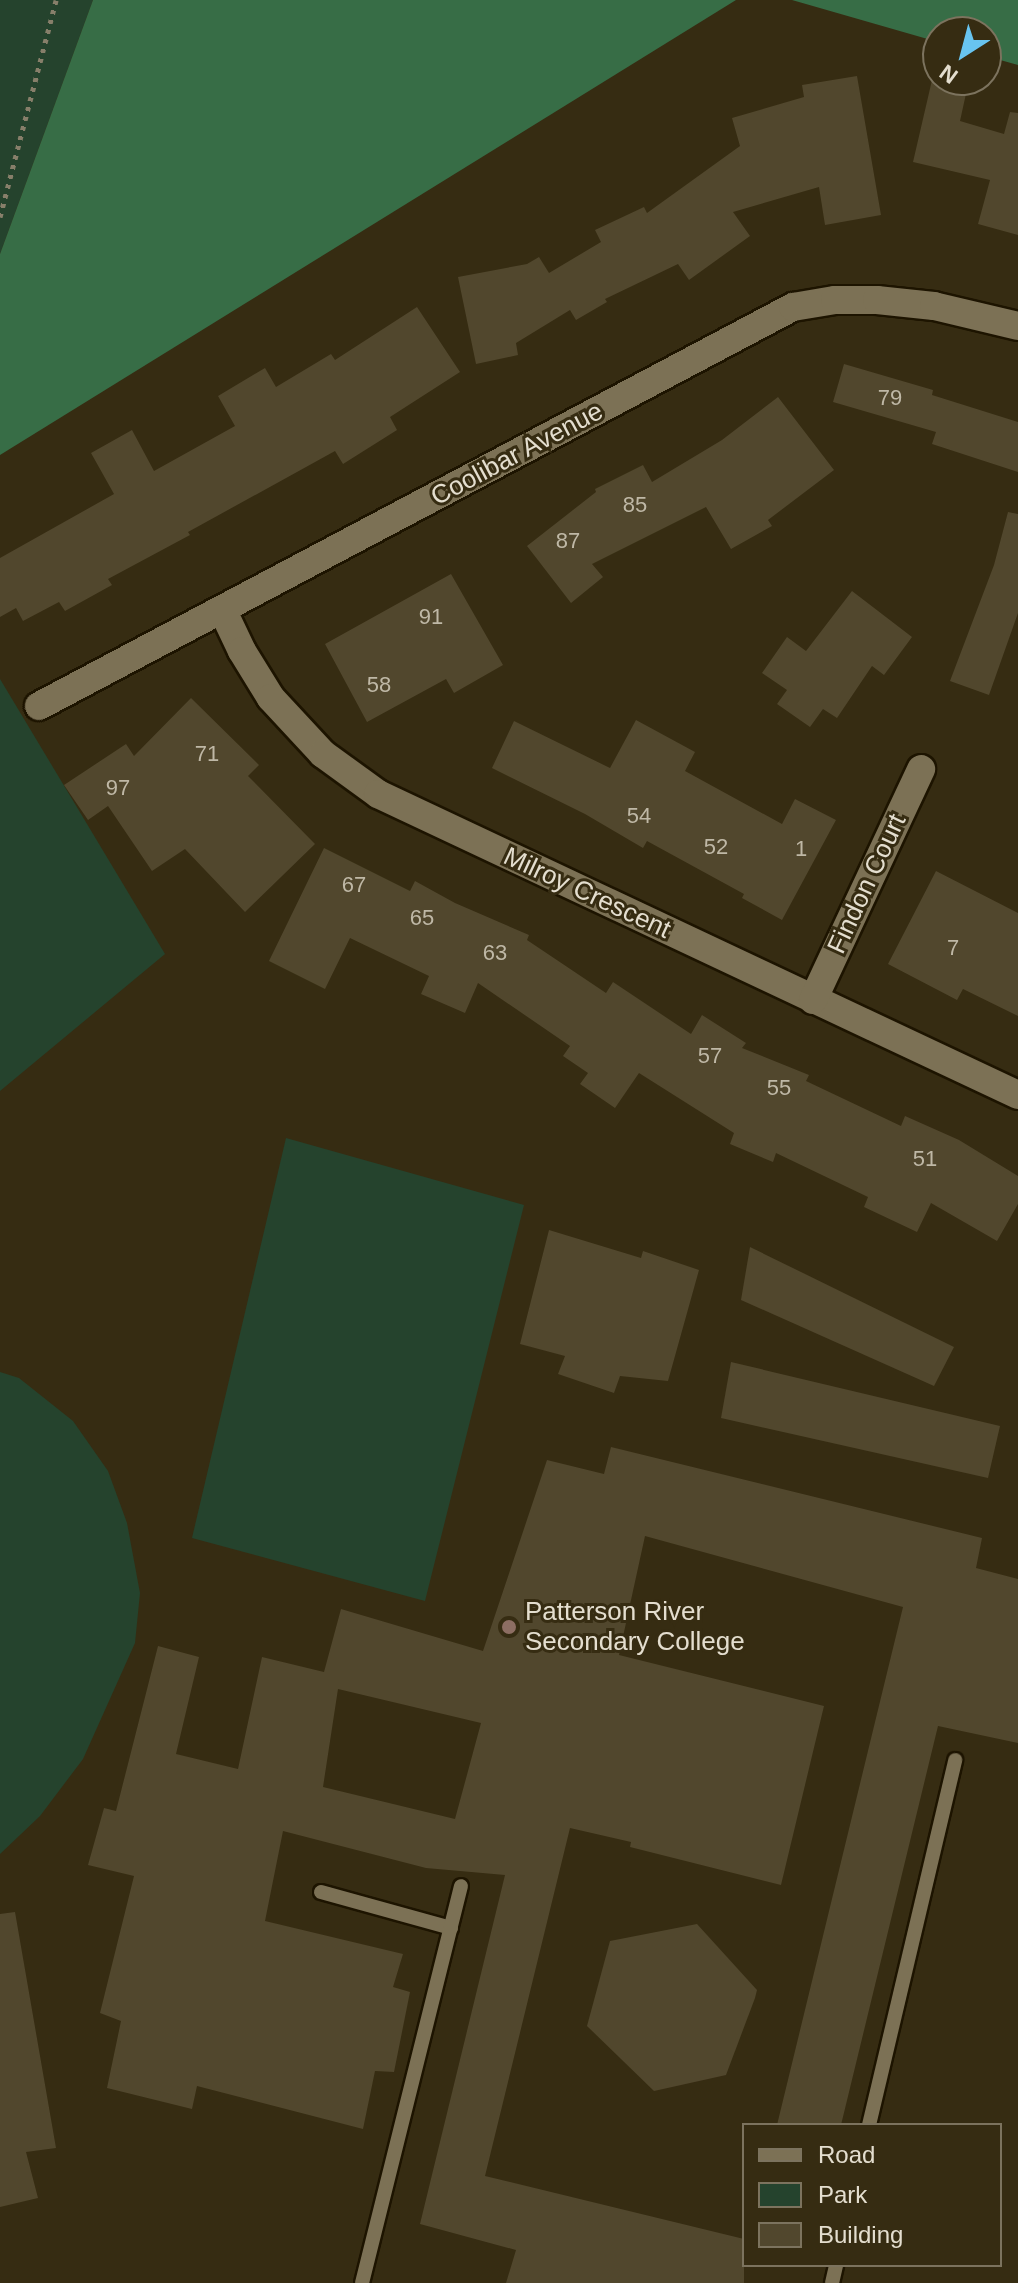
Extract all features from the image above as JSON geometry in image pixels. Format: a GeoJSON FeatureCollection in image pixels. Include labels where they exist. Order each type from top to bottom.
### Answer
{"type":"FeatureCollection","features":[{"type":"Feature","properties":{"kind":"street","name":"Coolibar Avenue"},"geometry":{"type":"LineString","coordinates":[[39,706],[793,307],[835,300],[891,302],[934,306],[1018,326]]}},
{"type":"Feature","properties":{"kind":"street","name":"Milroy Crescent"},"geometry":{"type":"LineString","coordinates":[[223,611],[242,651],[271,698],[323,754],[378,794],[1018,1095]]}},
{"type":"Feature","properties":{"kind":"street","name":"Findon Court"},"geometry":{"type":"LineString","coordinates":[[813,1000],[921,769]]}},
{"type":"Feature","properties":{"kind":"lane"},"geometry":{"type":"LineString","coordinates":[[869,2123],[955,1760]]}},
{"type":"Feature","properties":{"kind":"lane"},"geometry":{"type":"LineString","coordinates":[[362,2283],[461,1886]]}},
{"type":"Feature","properties":{"kind":"lane"},"geometry":{"type":"LineString","coordinates":[[321,1892],[451,1928]]}},
{"type":"Feature","properties":{"kind":"path"},"geometry":{"type":"LineString","coordinates":[[0,217],[56,0]]}},
{"type":"Feature","properties":{"kind":"green space"},"geometry":{"type":"Polygon","coordinates":[[[0,0],[93,0],[0,254],[0,0]]]}},
{"type":"Feature","properties":{"kind":"green space"},"geometry":{"type":"Polygon","coordinates":[[[93,0],[736,0],[0,455],[0,254],[93,0]]]}},
{"type":"Feature","properties":{"kind":"green space"},"geometry":{"type":"Polygon","coordinates":[[[792,0],[1018,0],[1018,65],[1002,60],[1002,16],[922,16],[922,37],[792,0]]]}},
{"type":"Feature","properties":{"kind":"green space"},"geometry":{"type":"Polygon","coordinates":[[[0,679],[165,954],[0,1091],[0,679]]]}},
{"type":"Feature","properties":{"kind":"green space"},"geometry":{"type":"Polygon","coordinates":[[[286,1138],[524,1205],[425,1601],[192,1538],[286,1138]]]}},
{"type":"Feature","properties":{"kind":"green space"},"geometry":{"type":"Polygon","coordinates":[[[0,1372],[19,1378],[73,1421],[108,1471],[127,1523],[140,1593],[135,1643],[83,1759],[40,1816],[0,1854],[0,1372]]]}},
{"type":"Feature","properties":{"kind":"building"},"geometry":{"type":"Polygon","coordinates":[[[857,76],[881,215],[825,225],[819,187],[733,212],[750,236],[689,280],[678,264],[605,299],[607,302],[576,320],[570,310],[516,343],[518,355],[476,364],[458,277],[527,264],[539,257],[549,273],[601,242],[595,230],[644,207],[647,213],[740,146],[732,118],[804,97],[802,85],[857,76]]]}},
{"type":"Feature","properties":{"kind":"building"},"geometry":{"type":"Polygon","coordinates":[[[928,96],[965,96],[960,121],[1004,134],[1010,112],[1018,113],[1018,235],[978,224],[990,180],[913,162],[928,96]]]}},
{"type":"Feature","properties":{"kind":"building"},"geometry":{"type":"Polygon","coordinates":[[[417,307],[460,372],[390,417],[397,430],[343,464],[335,451],[108,579],[112,585],[65,611],[59,602],[23,621],[16,608],[0,617],[0,558],[114,494],[91,453],[132,430],[154,471],[235,426],[218,396],[265,368],[276,387],[331,354],[335,360],[417,307]]]}},
{"type":"Feature","properties":{"kind":"building"},"geometry":{"type":"Polygon","coordinates":[[[844,364],[933,390],[932,395],[1018,422],[1018,472],[932,444],[936,432],[833,402],[844,364]]]}},
{"type":"Feature","properties":{"kind":"building"},"geometry":{"type":"Polygon","coordinates":[[[778,397],[834,470],[768,520],[772,526],[731,549],[706,507],[592,564],[603,577],[571,603],[527,546],[596,492],[595,489],[643,465],[652,482],[722,440],[778,397]]]}},
{"type":"Feature","properties":{"kind":"building"},"geometry":{"type":"Polygon","coordinates":[[[1008,512],[1018,514],[1018,613],[989,695],[950,681],[994,565],[1008,512]]]}},
{"type":"Feature","properties":{"kind":"building"},"geometry":{"type":"Polygon","coordinates":[[[451,574],[503,665],[454,693],[446,679],[367,722],[325,644],[451,574]]]}},
{"type":"Feature","properties":{"kind":"building"},"geometry":{"type":"Polygon","coordinates":[[[852,591],[912,637],[884,675],[872,666],[837,718],[823,709],[810,727],[777,704],[787,690],[762,673],[787,637],[806,651],[852,591]]]}},
{"type":"Feature","properties":{"kind":"building"},"geometry":{"type":"Polygon","coordinates":[[[191,698],[259,765],[248,776],[315,844],[245,912],[185,849],[152,871],[108,806],[88,820],[64,785],[126,744],[134,756],[191,698]]]}},
{"type":"Feature","properties":{"kind":"building"},"geometry":{"type":"Polygon","coordinates":[[[636,720],[695,752],[685,771],[782,824],[795,799],[836,820],[782,920],[742,898],[744,894],[647,841],[643,848],[585,814],[492,768],[514,721],[610,768],[636,720]]]}},
{"type":"Feature","properties":{"kind":"building"},"geometry":{"type":"Polygon","coordinates":[[[324,848],[410,891],[415,881],[455,903],[529,935],[527,940],[606,993],[613,982],[691,1034],[702,1015],[746,1043],[742,1048],[809,1075],[806,1081],[901,1126],[905,1116],[959,1140],[1018,1176],[1018,1204],[997,1241],[931,1203],[917,1232],[864,1207],[868,1197],[776,1153],[773,1162],[730,1144],[734,1133],[639,1073],[615,1108],[580,1084],[588,1073],[563,1056],[570,1046],[478,983],[465,1013],[421,994],[429,976],[350,938],[325,989],[269,961],[324,848]]]}},
{"type":"Feature","properties":{"kind":"building"},"geometry":{"type":"Polygon","coordinates":[[[936,871],[1018,913],[1018,1016],[963,989],[957,1000],[888,964],[936,871]]]}},
{"type":"Feature","properties":{"kind":"building"},"geometry":{"type":"Polygon","coordinates":[[[549,1230],[641,1258],[643,1251],[699,1270],[668,1381],[620,1376],[614,1393],[558,1374],[565,1356],[520,1344],[549,1230]]]}},
{"type":"Feature","properties":{"kind":"building"},"geometry":{"type":"Polygon","coordinates":[[[750,1247],[954,1347],[934,1386],[741,1300],[750,1247]]]}},
{"type":"Feature","properties":{"kind":"building"},"geometry":{"type":"Polygon","coordinates":[[[731,1362],[1000,1426],[988,1478],[721,1418],[731,1362]]]}},
{"type":"Feature","properties":{"kind":"building"},"geometry":{"type":"Polygon","coordinates":[[[611,1447],[982,1538],[976,1568],[1018,1579],[1018,1743],[938,1726],[841,2123],[777,2123],[903,1607],[645,1536],[619,1655],[824,1706],[781,1885],[630,1847],[631,1842],[570,1828],[485,2176],[742,2239],[744,2283],[506,2283],[516,2250],[420,2224],[505,1875],[426,1868],[283,1831],[265,1921],[403,1954],[393,1987],[410,1992],[394,2072],[375,2071],[363,2129],[197,2086],[192,2109],[107,2088],[121,2021],[100,2013],[134,1876],[88,1865],[104,1808],[116,1811],[158,1646],[199,1657],[176,1754],[238,1769],[262,1657],[324,1672],[341,1609],[483,1651],[547,1460],[604,1474],[611,1447]],[[338,1689],[323,1787],[455,1819],[481,1723],[338,1689]]]}},
{"type":"Feature","properties":{"kind":"building"},"geometry":{"type":"Polygon","coordinates":[[[15,1912],[56,2148],[26,2152],[38,2198],[0,2207],[0,1914],[15,1912]]]}},
{"type":"Feature","properties":{"kind":"building"},"geometry":{"type":"Polygon","coordinates":[[[697,1924],[757,1990],[755,1998],[726,2075],[654,2091],[587,2026],[610,1941],[697,1924]]]}},
{"type":"Feature","properties":{"kind":"place","name":"Patterson River Secondary College"},"geometry":{"type":"Point","coordinates":[509,1627]}}]}
